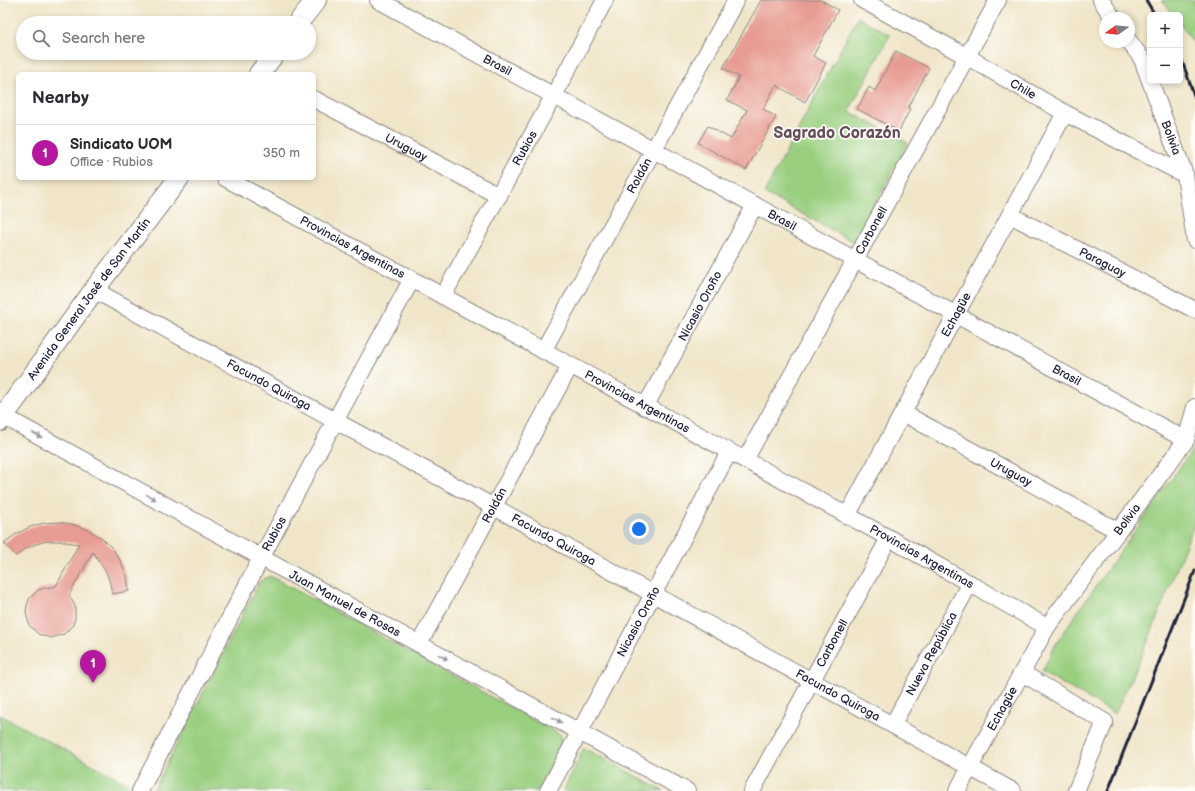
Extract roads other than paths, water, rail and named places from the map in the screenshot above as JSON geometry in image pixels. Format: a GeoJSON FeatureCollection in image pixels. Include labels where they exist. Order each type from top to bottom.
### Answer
{"type":"FeatureCollection","features":[{"type":"Feature","properties":{"kind":"main road"},"geometry":{"type":"LineString","coordinates":[[303,16],[316,0]]}},
{"type":"Feature","properties":{"kind":"main road"},"geometry":{"type":"LineString","coordinates":[[261,72],[270,60]]}},
{"type":"Feature","properties":{"kind":"main road","name":"Avenida General José de San Martín"},"geometry":{"type":"LineString","coordinates":[[2,418],[94,290],[177,180]]}},
{"type":"Feature","properties":{"kind":"street","name":"Brasil"},"geometry":{"type":"LineString","coordinates":[[378,0],[1186,440]]}},
{"type":"Feature","properties":{"kind":"street","name":"Rubios"},"geometry":{"type":"LineString","coordinates":[[443,296],[605,0]]}},
{"type":"Feature","properties":{"kind":"street","name":"Roldán"},"geometry":{"type":"LineString","coordinates":[[543,351],[736,0]]}},
{"type":"Feature","properties":{"kind":"street","name":"Carbonell"},"geometry":{"type":"LineString","coordinates":[[745,460],[998,0]]}},
{"type":"Feature","properties":{"kind":"street"},"geometry":{"type":"LineString","coordinates":[[1101,0],[1109,12]]}},
{"type":"Feature","properties":{"kind":"street","name":"Chile"},"geometry":{"type":"LineString","coordinates":[[865,1],[966,56],[1065,113],[1185,175]]}},
{"type":"Feature","properties":{"kind":"street","name":"Bolivia"},"geometry":{"type":"LineString","coordinates":[[1134,48],[1142,59],[1185,175],[1195,240]]}},
{"type":"Feature","properties":{"kind":"street","name":"Uruguay"},"geometry":{"type":"LineString","coordinates":[[316,100],[499,196]]}},
{"type":"Feature","properties":{"kind":"street","name":"Echagüe"},"geometry":{"type":"LineString","coordinates":[[847,516],[1065,113]]}},
{"type":"Feature","properties":{"kind":"street","name":"Provincias Argentinas"},"geometry":{"type":"LineString","coordinates":[[229,180],[889,538],[1047,627]]}},
{"type":"Feature","properties":{"kind":"street","name":"Nicasio Oroño"},"geometry":{"type":"LineString","coordinates":[[645,407],[755,205]]}},
{"type":"Feature","properties":{"kind":"street","name":"Paraguay"},"geometry":{"type":"LineString","coordinates":[[1010,215],[1195,310]]}},
{"type":"Feature","properties":{"kind":"street","name":"Rubios"},"geometry":{"type":"LineString","coordinates":[[140,791],[261,558],[412,279]]}},
{"type":"Feature","properties":{"kind":"street","name":"Facundo Quiroga"},"geometry":{"type":"LineString","coordinates":[[94,290],[494,506],[1013,791]]}},
{"type":"Feature","properties":{"kind":"street","name":"Roldán"},"geometry":{"type":"LineString","coordinates":[[419,644],[570,366]]}},
{"type":"Feature","properties":{"kind":"street","name":"Bolivia"},"geometry":{"type":"LineString","coordinates":[[1047,627],[1186,440],[1195,407]]}},
{"type":"Feature","properties":{"kind":"street","name":"Uruguay"},"geometry":{"type":"LineString","coordinates":[[903,413],[1118,531]]}},
{"type":"Feature","properties":{"kind":"street","name":"Juan Manuel de Rosas"},"geometry":{"type":"LineString","coordinates":[[2,418],[687,791]]}},
{"type":"Feature","properties":{"kind":"street","name":"Nicasio Oroño"},"geometry":{"type":"LineString","coordinates":[[548,791],[578,732],[729,452]]}},
{"type":"Feature","properties":{"kind":"street","name":"Carbonell"},"geometry":{"type":"LineString","coordinates":[[752,791],[889,538]]}},
{"type":"Feature","properties":{"kind":"street","name":"Nueva República"},"geometry":{"type":"LineString","coordinates":[[892,724],[970,583]]}},
{"type":"Feature","properties":{"kind":"street","name":"Echagüe"},"geometry":{"type":"LineString","coordinates":[[957,791],[1047,627]]}},
{"type":"Feature","properties":{"kind":"street"},"geometry":{"type":"LineString","coordinates":[[1022,672],[1105,722],[1076,791]]}},
{"type":"Feature","properties":{"kind":"railway"},"geometry":{"type":"LineString","coordinates":[[1146,0],[1153,12]]}},
{"type":"Feature","properties":{"kind":"railway"},"geometry":{"type":"LineString","coordinates":[[1183,64],[1195,98]]}},
{"type":"Feature","properties":{"kind":"railway"},"geometry":{"type":"LineString","coordinates":[[1108,791],[1195,571]]}},
{"type":"Feature","properties":{"kind":"place","name":"Sindicato UOM"},"geometry":{"type":"Point","coordinates":[93,683]}},
{"type":"Feature","properties":{"kind":"district","name":"Sagrado Corazón"},"geometry":{"type":"Point","coordinates":[837,133]}}]}
